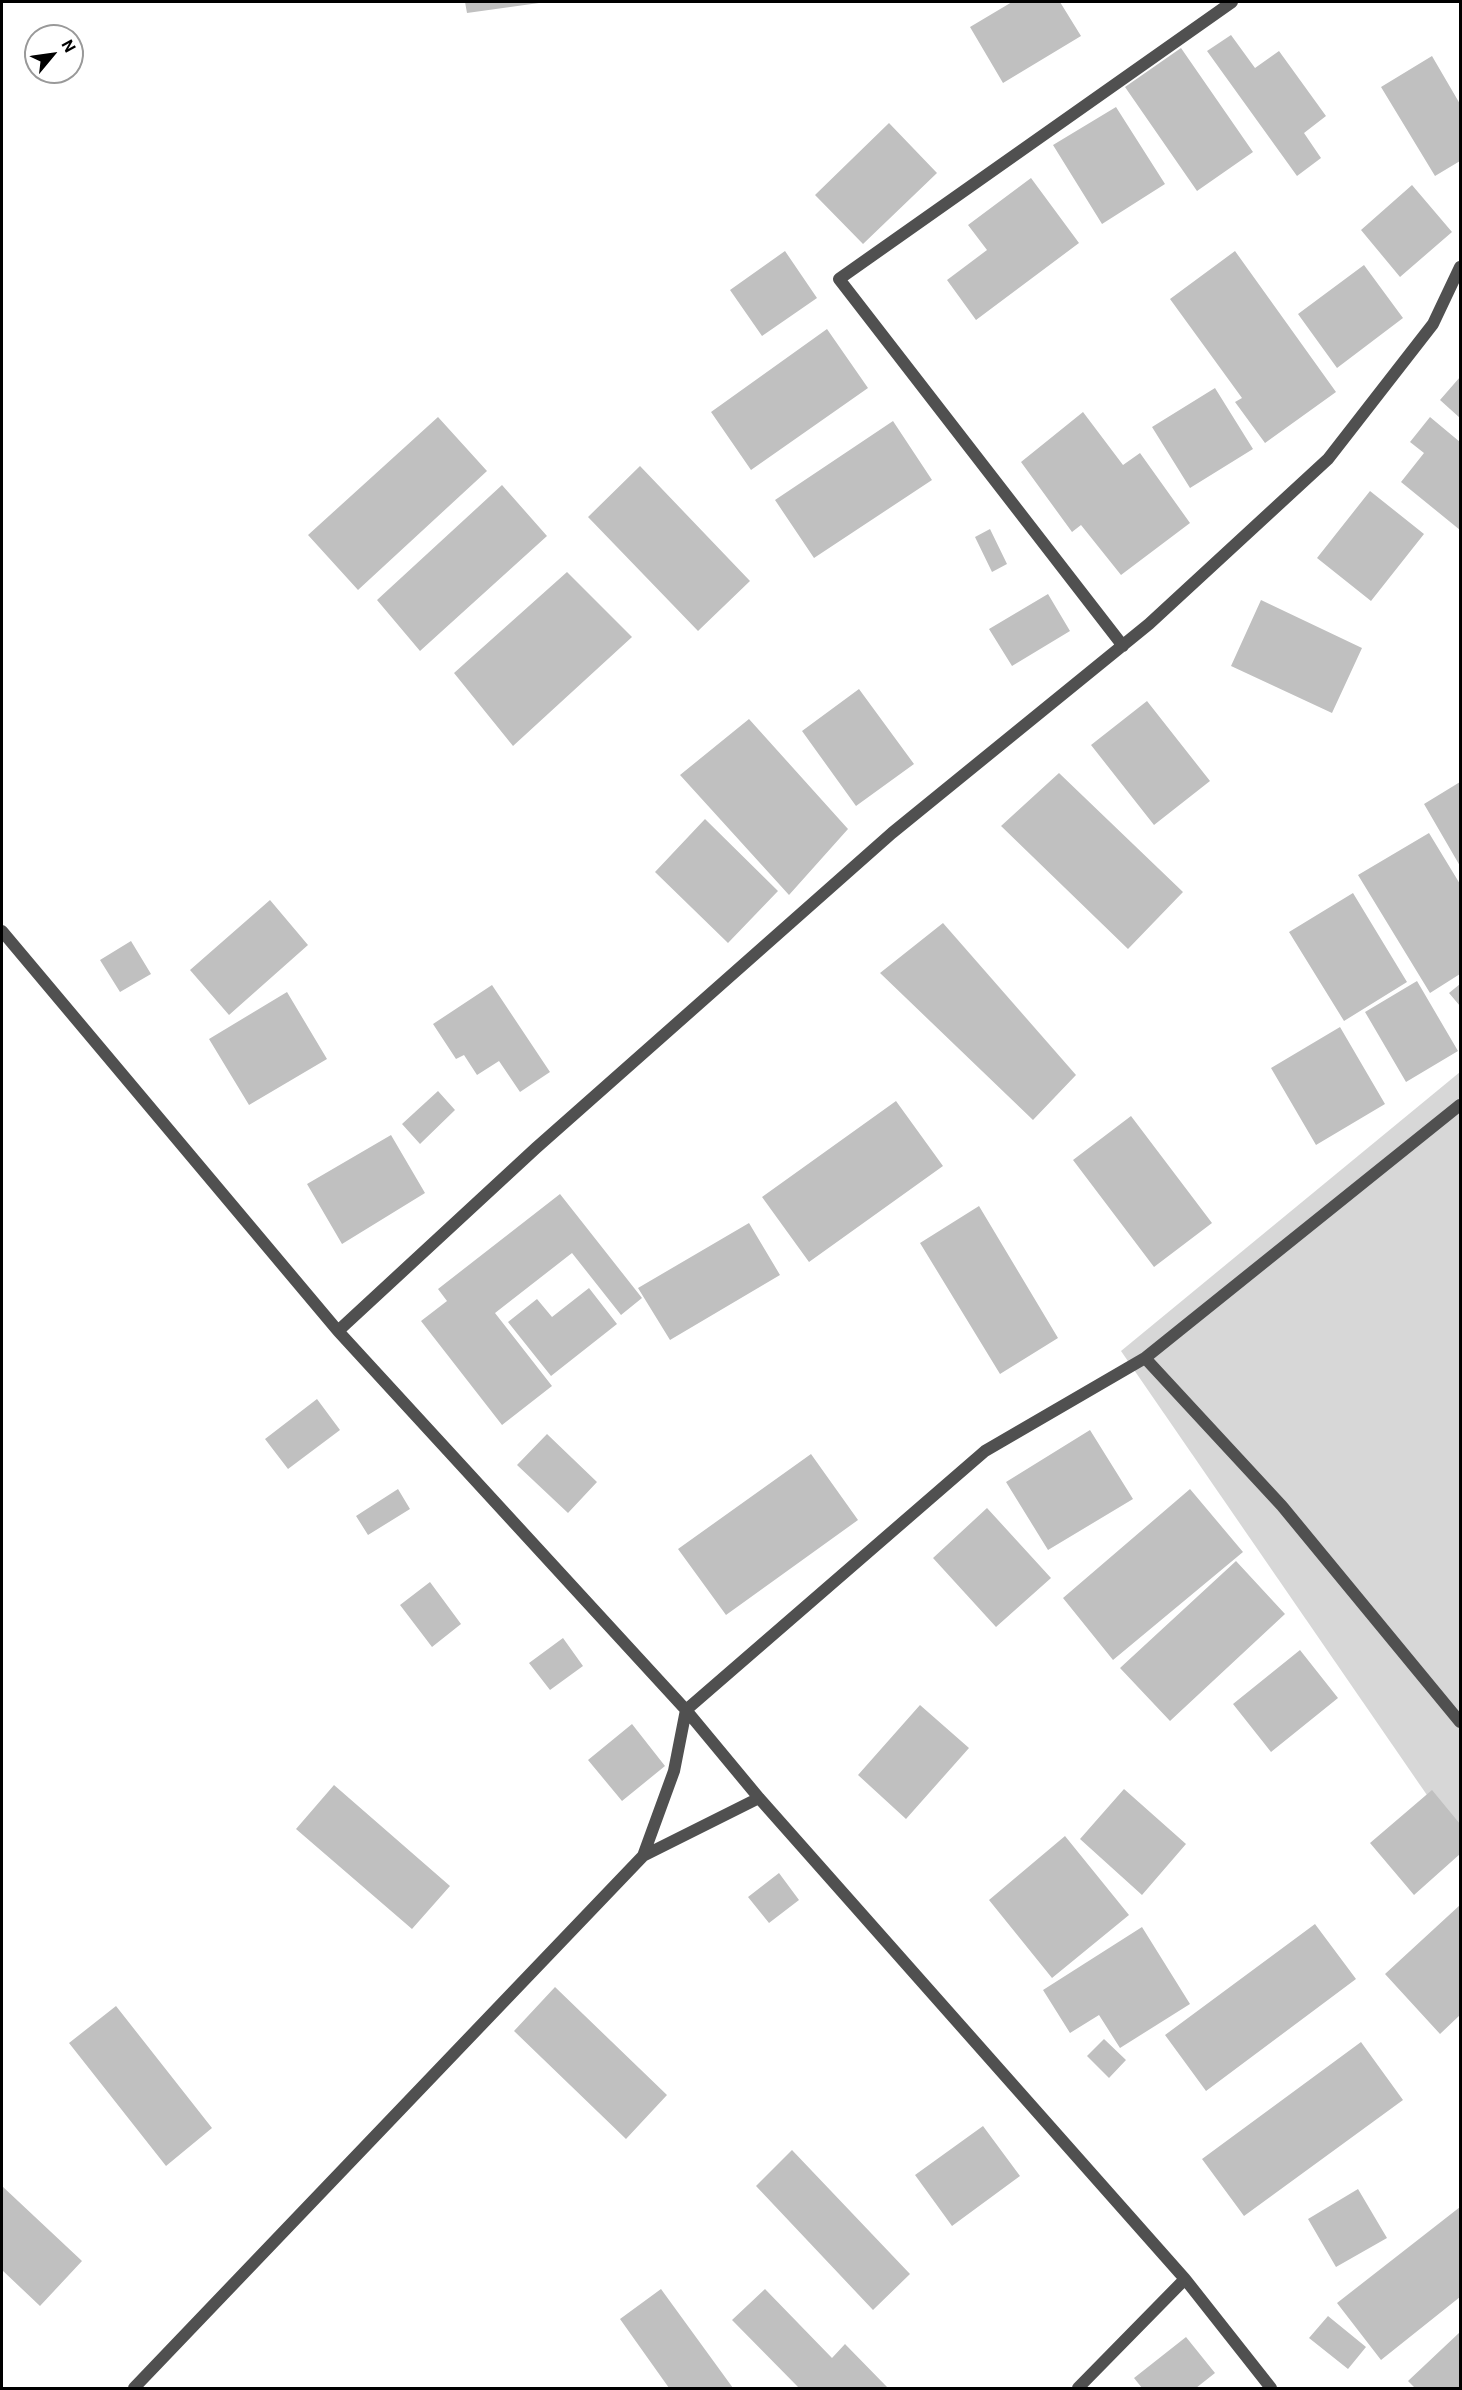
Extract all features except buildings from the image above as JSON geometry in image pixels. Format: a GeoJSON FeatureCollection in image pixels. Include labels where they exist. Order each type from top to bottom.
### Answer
{"type":"FeatureCollection","features":[{"type":"Feature","properties":{"kind":"street"},"geometry":{"type":"LineString","coordinates":[[1123,646],[839,279],[1232,2]]}},
{"type":"Feature","properties":{"kind":"street"},"geometry":{"type":"LineString","coordinates":[[338,1330],[536,1148],[892,833],[1123,646],[1328,459],[1433,324],[1461,267]]}},
{"type":"Feature","properties":{"kind":"street"},"geometry":{"type":"LineString","coordinates":[[2,931],[338,1330],[686,1710],[759,1798],[1185,2279],[1271,2388]]}},
{"type":"Feature","properties":{"kind":"street"},"geometry":{"type":"LineString","coordinates":[[643,1856],[675,1771],[686,1710],[985,1450],[1145,1358],[1461,1105]]}},
{"type":"Feature","properties":{"kind":"street"},"geometry":{"type":"LineString","coordinates":[[1145,1358],[1281,1506],[1461,1722]]}},
{"type":"Feature","properties":{"kind":"street"},"geometry":{"type":"LineString","coordinates":[[134,2388],[643,1856],[759,1798]]}},
{"type":"Feature","properties":{"kind":"street"},"geometry":{"type":"LineString","coordinates":[[1078,2388],[1185,2279]]}},
{"type":"Feature","properties":{"kind":"shaded area"},"geometry":{"type":"Polygon","coordinates":[[[1460,1072],[1460,1843],[1121,1351],[1460,1072]]]}}]}
